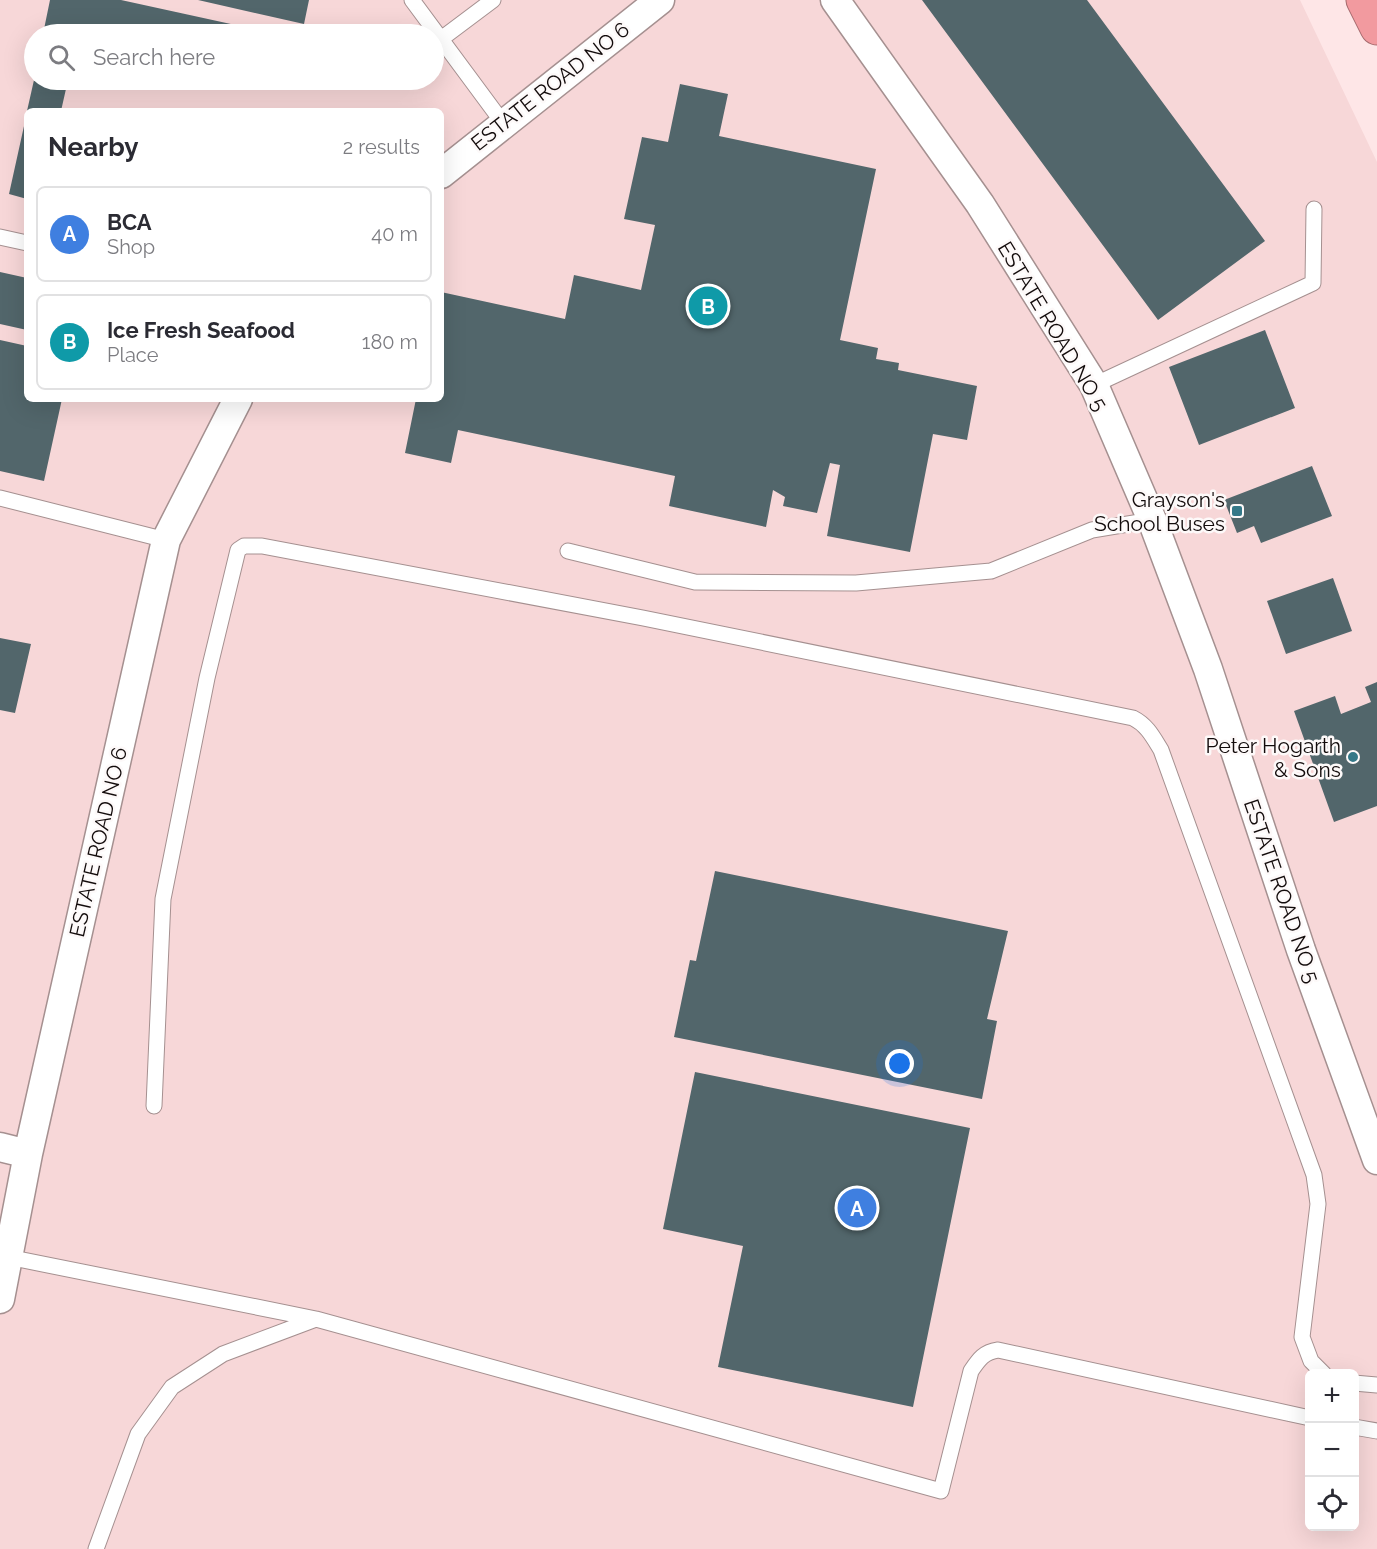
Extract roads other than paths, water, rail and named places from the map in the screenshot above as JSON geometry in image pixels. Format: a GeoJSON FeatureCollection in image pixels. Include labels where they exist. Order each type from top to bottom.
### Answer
{"type":"FeatureCollection","features":[{"type":"Feature","properties":{"kind":"highway"},"geometry":{"type":"LineString","coordinates":[[1363,0],[1377,28]]}},
{"type":"Feature","properties":{"kind":"street","name":"ESTATE ROAD NO 6"},"geometry":{"type":"LineString","coordinates":[[444,172],[660,0]]}},
{"type":"Feature","properties":{"kind":"street","name":"ESTATE ROAD NO 5"},"geometry":{"type":"LineString","coordinates":[[835,0],[980,204],[1094,385],[1152,520],[1208,669],[1298,939],[1369,1113],[1377,1160]]}},
{"type":"Feature","properties":{"kind":"street","name":"ESTATE ROAD NO 6"},"geometry":{"type":"LineString","coordinates":[[0,1299],[4,1254],[166,540],[236,402]]}},
{"type":"Feature","properties":{"kind":"street"},"geometry":{"type":"LineString","coordinates":[[0,1148],[28,1154]]}},
{"type":"Feature","properties":{"kind":"lane"},"geometry":{"type":"LineString","coordinates":[[412,0],[430,24]]}},
{"type":"Feature","properties":{"kind":"lane"},"geometry":{"type":"LineString","coordinates":[[444,37],[493,0]]}},
{"type":"Feature","properties":{"kind":"lane"},"geometry":{"type":"LineString","coordinates":[[444,43],[503,123]]}},
{"type":"Feature","properties":{"kind":"lane"},"geometry":{"type":"LineString","coordinates":[[1094,385],[1313,283],[1314,209]]}},
{"type":"Feature","properties":{"kind":"lane"},"geometry":{"type":"LineString","coordinates":[[0,237],[24,242]]}},
{"type":"Feature","properties":{"kind":"lane"},"geometry":{"type":"LineString","coordinates":[[0,498],[166,540]]}},
{"type":"Feature","properties":{"kind":"lane"},"geometry":{"type":"LineString","coordinates":[[568,551],[694,582],[856,583],[991,571],[1092,530],[1152,520]]}},
{"type":"Feature","properties":{"kind":"lane"},"geometry":{"type":"LineString","coordinates":[[154,1106],[163,899],[207,678],[238,550],[244,546],[262,546],[632,616],[1133,718],[1149,730],[1161,750],[1314,1175],[1318,1204],[1302,1337],[1311,1361],[1319,1369]]}},
{"type":"Feature","properties":{"kind":"lane"},"geometry":{"type":"LineString","coordinates":[[4,1254],[316,1319],[941,1491],[971,1371],[980,1358],[988,1352],[998,1350],[1305,1417]]}},
{"type":"Feature","properties":{"kind":"lane"},"geometry":{"type":"LineString","coordinates":[[96,1549],[138,1434],[172,1387],[223,1354],[316,1319]]}},
{"type":"Feature","properties":{"kind":"lane"},"geometry":{"type":"LineString","coordinates":[[1359,1383],[1377,1385]]}},
{"type":"Feature","properties":{"kind":"lane"},"geometry":{"type":"LineString","coordinates":[[1359,1428],[1377,1431]]}},
{"type":"Feature","properties":{"kind":"place","name":"Ice Fresh Seafood"},"geometry":{"type":"Point","coordinates":[708,306]}},
{"type":"Feature","properties":{"kind":"place","name":"Grayson's School Buses"},"geometry":{"type":"Point","coordinates":[1237,511]}},
{"type":"Feature","properties":{"kind":"place","name":"Peter Hogarth & Sons"},"geometry":{"type":"Point","coordinates":[1353,757]}},
{"type":"Feature","properties":{"kind":"place","name":"BCA"},"geometry":{"type":"Point","coordinates":[857,1208]}}]}
